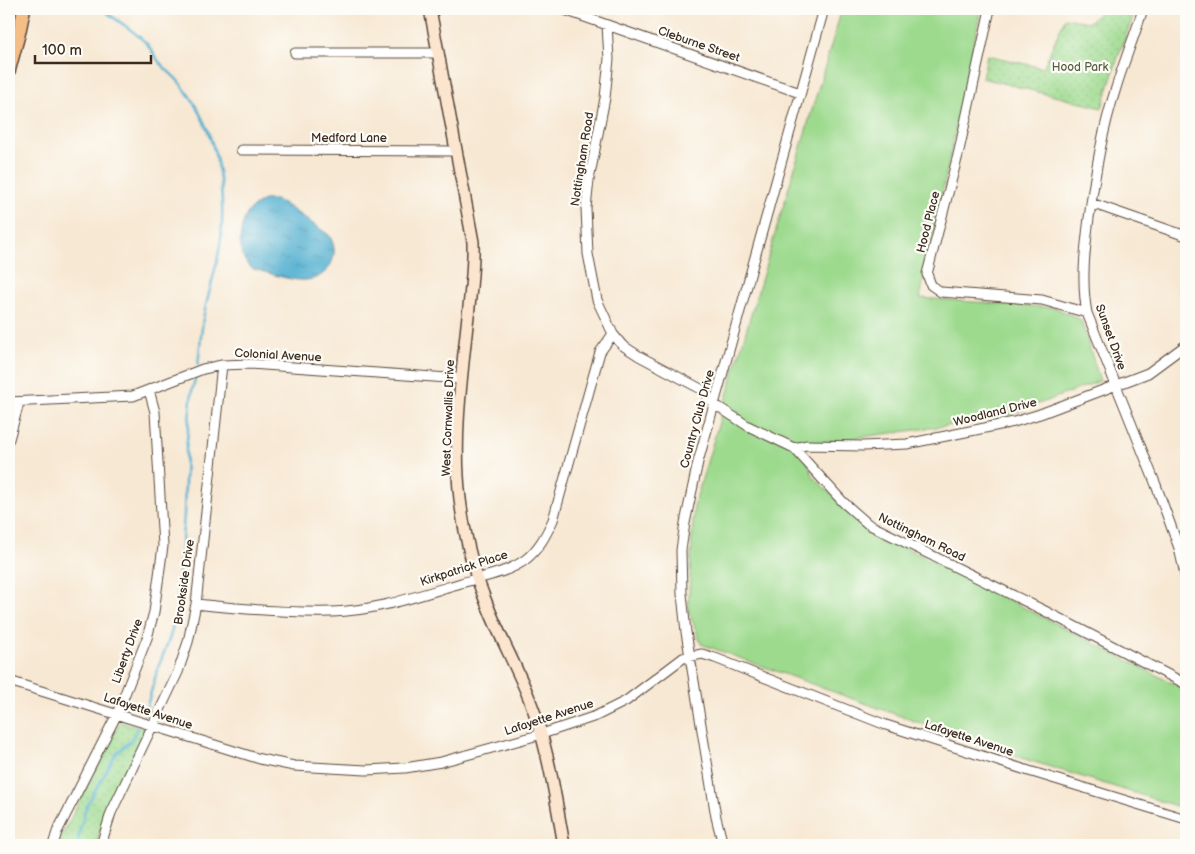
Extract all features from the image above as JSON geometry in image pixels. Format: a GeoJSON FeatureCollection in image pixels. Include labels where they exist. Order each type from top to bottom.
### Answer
{"type":"FeatureCollection","features":[{"type":"Feature","properties":{"kind":"main road"},"geometry":{"type":"LineString","coordinates":[[9,70],[24,9]]}},
{"type":"Feature","properties":{"kind":"street","name":"West Cornwallis Drive"},"geometry":{"type":"LineString","coordinates":[[430,9],[471,228],[474,255],[462,379],[458,450],[460,497],[466,535],[483,594],[529,698],[542,734],[564,845]]}},
{"type":"Feature","properties":{"kind":"street","name":"Cleburne Street"},"geometry":{"type":"LineString","coordinates":[[562,9],[800,93]]}},
{"type":"Feature","properties":{"kind":"street","name":"Country Club Drive"},"geometry":{"type":"LineString","coordinates":[[723,845],[717,821],[682,594],[681,550],[692,489],[714,404],[824,9]]}},
{"type":"Feature","properties":{"kind":"street","name":"Hood Place"},"geometry":{"type":"LineString","coordinates":[[990,9],[958,154],[927,274],[931,285],[941,292],[1042,300],[1087,313]]}},
{"type":"Feature","properties":{"kind":"street","name":"Sunset Drive"},"geometry":{"type":"LineString","coordinates":[[1143,9],[1112,99],[1098,153],[1091,203],[1083,292],[1087,313],[1156,485],[1179,548],[1186,579]]}},
{"type":"Feature","properties":{"kind":"street","name":"Nottingham Road"},"geometry":{"type":"LineString","coordinates":[[607,25],[609,59],[605,98],[589,180],[586,208],[588,254],[591,278],[597,300],[613,334],[622,345],[701,389],[714,404],[748,426],[794,448],[843,502],[868,524],[1186,684]]}},
{"type":"Feature","properties":{"kind":"street"},"geometry":{"type":"LineString","coordinates":[[295,53],[438,53]]}},
{"type":"Feature","properties":{"kind":"street","name":"Medford Lane"},"geometry":{"type":"LineString","coordinates":[[241,150],[456,151]]}},
{"type":"Feature","properties":{"kind":"street"},"geometry":{"type":"LineString","coordinates":[[1091,203],[1186,236]]}},
{"type":"Feature","properties":{"kind":"street","name":"Kirkpatrick Place"},"geometry":{"type":"LineString","coordinates":[[196,604],[250,610],[333,612],[359,609],[404,600],[478,579],[510,568],[524,560],[535,551],[545,536],[552,520],[600,352],[613,334]]}},
{"type":"Feature","properties":{"kind":"street","name":"Woodland Drive"},"geometry":{"type":"LineString","coordinates":[[794,448],[806,445],[907,444],[1014,422],[1148,373],[1186,345]]}},
{"type":"Feature","properties":{"kind":"street","name":"Colonial Avenue"},"geometry":{"type":"LineString","coordinates":[[9,402],[133,396],[203,369],[222,365],[250,364],[462,379]]}},
{"type":"Feature","properties":{"kind":"street","name":"Brookside Drive"},"geometry":{"type":"LineString","coordinates":[[101,845],[111,813],[178,672],[188,642],[196,604],[222,365]]}},
{"type":"Feature","properties":{"kind":"street","name":"Liberty Drive"},"geometry":{"type":"LineString","coordinates":[[53,845],[57,832],[117,714],[147,638],[154,612],[160,579],[162,537],[155,412],[149,390]]}},
{"type":"Feature","properties":{"kind":"street"},"geometry":{"type":"LineString","coordinates":[[9,439],[19,403]]}},
{"type":"Feature","properties":{"kind":"street","name":"Lafayette Avenue"},"geometry":{"type":"LineString","coordinates":[[9,681],[260,760],[315,768],[366,770],[405,768],[441,762],[542,734],[596,716],[626,701],[683,658],[702,654],[886,725],[1186,819]]}},
{"type":"Feature","properties":{"kind":"green space"},"geometry":{"type":"Polygon","coordinates":[[[9,9],[16,9],[9,41],[9,9]]]}},
{"type":"Feature","properties":{"kind":"green space"},"geometry":{"type":"Polygon","coordinates":[[[842,9],[981,9],[920,298],[1056,308],[1081,320],[1100,381],[998,419],[801,445],[813,476],[863,526],[1186,690],[1186,809],[986,747],[701,644],[688,609],[694,506],[842,9]]]}},
{"type":"Feature","properties":{"kind":"green space","name":"Hood Park"},"geometry":{"type":"Polygon","coordinates":[[[1103,9],[1136,9],[1102,108],[982,78],[987,55],[1043,68],[1065,18],[1089,22],[1103,9]]]}},
{"type":"Feature","properties":{"kind":"green space"},"geometry":{"type":"Polygon","coordinates":[[[120,722],[145,729],[102,824],[96,845],[57,845],[120,722]]]}},
{"type":"Feature","properties":{"kind":"water"},"geometry":{"type":"Polygon","coordinates":[[[264,200],[275,200],[283,203],[329,235],[333,242],[333,261],[324,273],[315,278],[295,280],[253,269],[247,264],[241,251],[242,227],[248,212],[264,200]]]}},
{"type":"Feature","properties":{"kind":"waterway"},"geometry":{"type":"LineString","coordinates":[[102,9],[142,39],[160,63],[181,84],[204,121],[211,139],[220,178],[222,198],[221,238],[218,259],[203,319],[198,365]]}},
{"type":"Feature","properties":{"kind":"waterway"},"geometry":{"type":"LineString","coordinates":[[144,716],[176,613],[184,515],[186,450],[195,379]]}},
{"type":"Feature","properties":{"kind":"waterway"},"geometry":{"type":"LineString","coordinates":[[78,845],[86,807],[116,754],[131,740],[138,728]]}}]}
